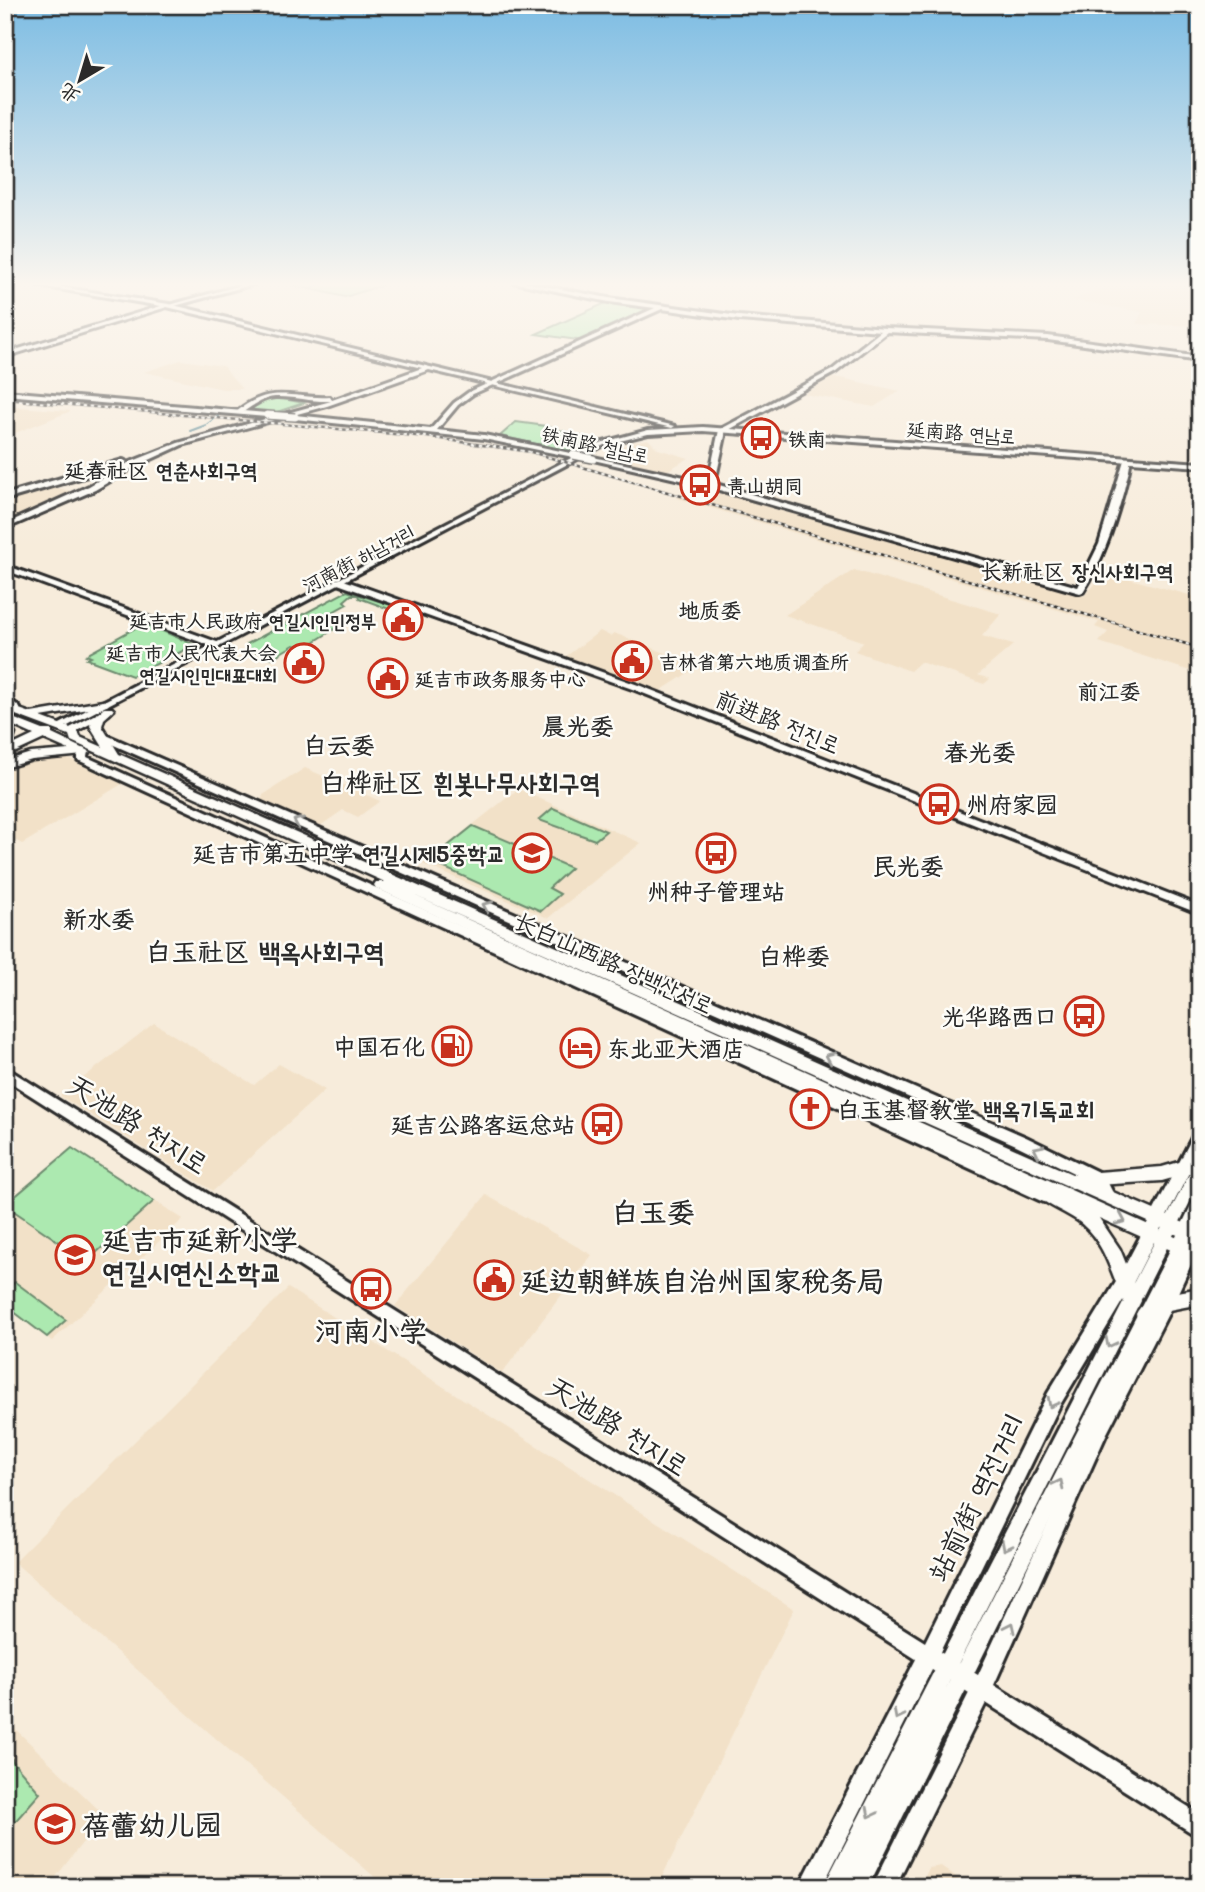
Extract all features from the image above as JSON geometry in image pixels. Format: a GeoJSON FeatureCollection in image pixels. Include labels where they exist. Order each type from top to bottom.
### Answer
{"type":"FeatureCollection","features":[{"type":"Feature","properties":{"kind":"main road"},"geometry":{"type":"LineString","coordinates":[[31,715],[106,707]]}},
{"type":"Feature","properties":{"kind":"main road"},"geometry":{"type":"LineString","coordinates":[[106,707],[96,722],[98,733],[114,756]]}},
{"type":"Feature","properties":{"kind":"main road","name":"长白山西路 장백산서로"},"geometry":{"type":"LineString","coordinates":[[11,708],[74,733],[75,739],[1069,1179],[1181,1236]]}},
{"type":"Feature","properties":{"kind":"main road"},"geometry":{"type":"LineString","coordinates":[[5,720],[9,734],[5,747]]}},
{"type":"Feature","properties":{"kind":"main road","name":"长白山西路 장백산서로"},"geometry":{"type":"LineString","coordinates":[[5,720],[83,751],[743,1054],[1025,1177],[1181,1236]]}},
{"type":"Feature","properties":{"kind":"main road","name":"河南街 하남거리"},"geometry":{"type":"LineString","coordinates":[[5,765],[64,729]]}},
{"type":"Feature","properties":{"kind":"main road","name":"河南街 하남거리"},"geometry":{"type":"LineString","coordinates":[[5,754],[49,737]]}},
{"type":"Feature","properties":{"kind":"main road"},"geometry":{"type":"LineString","coordinates":[[5,765],[31,757],[83,751]]}},
{"type":"Feature","properties":{"kind":"main road"},"geometry":{"type":"LineString","coordinates":[[1069,1179],[1099,1180],[1162,1174],[1194,1166]]}},
{"type":"Feature","properties":{"kind":"main road"},"geometry":{"type":"LineString","coordinates":[[1025,1177],[1050,1199],[1085,1216],[1098,1229],[1117,1261],[1138,1308],[1200,1296]]}},
{"type":"Feature","properties":{"kind":"street"},"geometry":{"type":"LineString","coordinates":[[5,498],[103,470],[193,436],[295,414],[417,370]]}},
{"type":"Feature","properties":{"kind":"street"},"geometry":{"type":"LineString","coordinates":[[5,527],[180,444],[325,405],[417,370]]}},
{"type":"Feature","properties":{"kind":"street"},"geometry":{"type":"LineString","coordinates":[[440,370],[637,418],[703,429]]}},
{"type":"Feature","properties":{"kind":"street"},"geometry":{"type":"LineString","coordinates":[[432,432],[464,397],[521,370]]}},
{"type":"Feature","properties":{"kind":"street"},"geometry":{"type":"LineString","coordinates":[[699,482],[713,473],[721,431],[835,370]]}},
{"type":"Feature","properties":{"kind":"street","name":"铁南路 철남로"},"geometry":{"type":"LineString","coordinates":[[5,393],[267,415],[295,414],[484,437],[699,482],[1080,590]]}},
{"type":"Feature","properties":{"kind":"street"},"geometry":{"type":"LineString","coordinates":[[235,412],[266,395],[339,398]]}},
{"type":"Feature","properties":{"kind":"street"},"geometry":{"type":"LineString","coordinates":[[295,414],[309,404],[305,398]]}},
{"type":"Feature","properties":{"kind":"street"},"geometry":{"type":"LineString","coordinates":[[637,418],[650,427],[652,433]]}},
{"type":"Feature","properties":{"kind":"street","name":"延南路 연남로"},"geometry":{"type":"LineString","coordinates":[[652,433],[703,429],[1200,465]]}},
{"type":"Feature","properties":{"kind":"street","name":"延南路 연남로"},"geometry":{"type":"LineString","coordinates":[[652,433],[721,431]]}},
{"type":"Feature","properties":{"kind":"street","name":"河南街 하남거리"},"geometry":{"type":"LineString","coordinates":[[64,729],[604,447],[652,433]]}},
{"type":"Feature","properties":{"kind":"street"},"geometry":{"type":"LineString","coordinates":[[1080,590],[1093,571],[1109,530],[1128,460]]}},
{"type":"Feature","properties":{"kind":"street"},"geometry":{"type":"LineString","coordinates":[[51,483],[80,484],[83,488],[79,494]]}},
{"type":"Feature","properties":{"kind":"street"},"geometry":{"type":"LineString","coordinates":[[5,567],[214,644]]}},
{"type":"Feature","properties":{"kind":"street","name":"河南街 하남거리"},"geometry":{"type":"LineString","coordinates":[[106,707],[214,644],[342,582]]}},
{"type":"Feature","properties":{"kind":"street","name":"前进路 전진로"},"geometry":{"type":"LineString","coordinates":[[342,582],[638,688],[1200,910]]}},
{"type":"Feature","properties":{"kind":"street","name":"长白山西路 장백산서로"},"geometry":{"type":"LineString","coordinates":[[5,697],[11,708]]}},
{"type":"Feature","properties":{"kind":"street"},"geometry":{"type":"LineString","coordinates":[[102,736],[1009,1136],[1099,1180],[1108,1197]]}},
{"type":"Feature","properties":{"kind":"street"},"geometry":{"type":"LineString","coordinates":[[743,1054],[1050,1199]]}},
{"type":"Feature","properties":{"kind":"street","name":"天池路 천지로"},"geometry":{"type":"LineString","coordinates":[[5,1072],[1200,1826]]}},
{"type":"Feature","properties":{"kind":"street","name":"站前街 역전거리"},"geometry":{"type":"LineString","coordinates":[[883,1887],[982,1689],[1100,1429],[1166,1303],[1200,1136]]}},
{"type":"Feature","properties":{"kind":"street","name":"站前街 역전거리"},"geometry":{"type":"LineString","coordinates":[[834,1887],[945,1665],[1138,1308],[1200,1201]]}},
{"type":"Feature","properties":{"kind":"street","name":"站前街 역전거리"},"geometry":{"type":"LineString","coordinates":[[856,1887],[1054,1399],[1125,1282],[1181,1236]]}},
{"type":"Feature","properties":{"kind":"street","name":"站前街 역전거리"},"geometry":{"type":"LineString","coordinates":[[810,1887],[945,1665]]}},
{"type":"Feature","properties":{"kind":"shaded area"},"geometry":{"type":"Polygon","coordinates":[[[227,370],[242,389],[223,389],[144,372],[227,370]]]}},
{"type":"Feature","properties":{"kind":"shaded area"},"geometry":{"type":"Polygon","coordinates":[[[831,378],[900,391],[874,407],[804,394],[831,378]]]}},
{"type":"Feature","properties":{"kind":"shaded area"},"geometry":{"type":"Polygon","coordinates":[[[5,406],[71,411],[5,437],[5,406]]]}},
{"type":"Feature","properties":{"kind":"shaded area"},"geometry":{"type":"Polygon","coordinates":[[[648,439],[658,449],[689,458],[663,473],[605,461],[615,450],[629,443],[648,439]]]}},
{"type":"Feature","properties":{"kind":"shaded area"},"geometry":{"type":"Polygon","coordinates":[[[50,486],[77,493],[5,525],[5,502],[50,486]]]}},
{"type":"Feature","properties":{"kind":"shaded area"},"geometry":{"type":"Polygon","coordinates":[[[696,487],[1084,596],[1104,575],[1116,575],[1200,598],[1200,674],[1099,642],[1108,632],[1095,627],[1099,622],[677,498],[696,487]]]}},
{"type":"Feature","properties":{"kind":"shaded area"},"geometry":{"type":"Polygon","coordinates":[[[854,570],[1001,614],[982,636],[1013,645],[978,675],[990,679],[984,684],[920,662],[910,671],[855,651],[864,642],[785,615],[854,570]]]}},
{"type":"Feature","properties":{"kind":"shaded area","name":"吉林省第六地质调查所"},"geometry":{"type":"Polygon","coordinates":[[[600,631],[610,636],[614,633],[699,666],[660,691],[565,657],[600,631]]]}},
{"type":"Feature","properties":{"kind":"shaded area"},"geometry":{"type":"Polygon","coordinates":[[[66,758],[127,781],[22,844],[5,835],[5,772],[26,763],[66,758]]]}},
{"type":"Feature","properties":{"kind":"shaded area"},"geometry":{"type":"Polygon","coordinates":[[[305,768],[380,801],[358,817],[343,810],[317,828],[261,803],[263,795],[305,768]]]}},
{"type":"Feature","properties":{"kind":"shaded area","name":"延吉市第五中学 연길시제5중학교"},"geometry":{"type":"Polygon","coordinates":[[[518,789],[641,843],[548,918],[423,864],[518,789]]]}},
{"type":"Feature","properties":{"kind":"shaded area"},"geometry":{"type":"Polygon","coordinates":[[[154,1023],[254,1085],[279,1064],[325,1090],[213,1191],[60,1096],[154,1023]]]}},
{"type":"Feature","properties":{"kind":"shaded area","name":"延吉市延新小学 연길시연신소학교"},"geometry":{"type":"Polygon","coordinates":[[[72,1148],[183,1219],[52,1341],[5,1305],[5,1203],[72,1148]]]}},
{"type":"Feature","properties":{"kind":"shaded area","name":"延边朝鲜族自治州国家税务局"},"geometry":{"type":"Polygon","coordinates":[[[486,1195],[592,1255],[502,1373],[395,1306],[486,1195]]]}},
{"type":"Feature","properties":{"kind":"shaded area"},"geometry":{"type":"Polygon","coordinates":[[[288,1288],[794,1609],[657,1887],[386,1887],[14,1562],[288,1288]]]}},
{"type":"Feature","properties":{"kind":"shaded area","name":"蓓蕾幼儿园"},"geometry":{"type":"Polygon","coordinates":[[[5,1719],[104,1815],[48,1887],[5,1887],[5,1719]]]}},
{"type":"Feature","properties":{"kind":"shaded area"},"geometry":{"type":"Polygon","coordinates":[[[941,1866],[970,1887],[920,1887],[929,1868],[941,1866]]]}},
{"type":"Feature","properties":{"kind":"green space"},"geometry":{"type":"Polygon","coordinates":[[[273,397],[304,403],[274,413],[251,410],[263,399],[273,397]]]}},
{"type":"Feature","properties":{"kind":"green space"},"geometry":{"type":"Polygon","coordinates":[[[516,422],[546,426],[593,440],[568,451],[500,436],[516,422]]]}},
{"type":"Feature","properties":{"kind":"green space"},"geometry":{"type":"Polygon","coordinates":[[[347,591],[398,607],[389,609],[359,598],[358,595],[351,595],[344,601],[347,604],[320,619],[338,627],[304,648],[294,645],[272,658],[249,649],[247,644],[347,591]]]}},
{"type":"Feature","properties":{"kind":"green space"},"geometry":{"type":"Polygon","coordinates":[[[144,623],[195,645],[132,676],[87,659],[91,657],[86,655],[144,623]]]}},
{"type":"Feature","properties":{"kind":"green space"},"geometry":{"type":"Polygon","coordinates":[[[553,808],[606,831],[595,840],[539,820],[553,808]]]}},
{"type":"Feature","properties":{"kind":"green space"},"geometry":{"type":"Polygon","coordinates":[[[473,826],[571,868],[549,888],[560,894],[541,911],[429,861],[473,826]]]}},
{"type":"Feature","properties":{"kind":"green space"},"geometry":{"type":"Polygon","coordinates":[[[72,1148],[154,1201],[87,1261],[5,1205],[72,1148]]]}},
{"type":"Feature","properties":{"kind":"green space"},"geometry":{"type":"Polygon","coordinates":[[[15,1282],[66,1320],[47,1337],[5,1305],[5,1291],[15,1282]]]}},
{"type":"Feature","properties":{"kind":"green space"},"geometry":{"type":"Polygon","coordinates":[[[5,1747],[14,1763],[40,1793],[5,1833],[5,1747]]]}},
{"type":"Feature","properties":{"kind":"waterway"},"geometry":{"type":"LineString","coordinates":[[190,431],[206,425],[229,408]]}},
{"type":"Feature","properties":{"kind":"railway"},"geometry":{"type":"LineString","coordinates":[[5,399],[427,437],[531,452],[1200,648]]}},
{"type":"Feature","properties":{"kind":"place","name":"铁南"},"geometry":{"type":"Point","coordinates":[761,438]}},
{"type":"Feature","properties":{"kind":"place","name":"青山胡同"},"geometry":{"type":"Point","coordinates":[700,485]}},
{"type":"Feature","properties":{"kind":"place","name":"延吉市人民政府 연길시인민정부"},"geometry":{"type":"Point","coordinates":[403,620]}},
{"type":"Feature","properties":{"kind":"place","name":"吉林省第六地质调查所"},"geometry":{"type":"Point","coordinates":[632,661]}},
{"type":"Feature","properties":{"kind":"place","name":"延吉市人民代表大会 연길시인민대표대회"},"geometry":{"type":"Point","coordinates":[304,663]}},
{"type":"Feature","properties":{"kind":"place","name":"延吉市政务服务中心"},"geometry":{"type":"Point","coordinates":[388,678]}},
{"type":"Feature","properties":{"kind":"place","name":"州府家园"},"geometry":{"type":"Point","coordinates":[939,804]}},
{"type":"Feature","properties":{"kind":"place","name":"延吉市第五中学 연길시제5중학교"},"geometry":{"type":"Point","coordinates":[532,853]}},
{"type":"Feature","properties":{"kind":"place","name":"州种子管理站"},"geometry":{"type":"Point","coordinates":[716,853]}},
{"type":"Feature","properties":{"kind":"place","name":"光华路西口"},"geometry":{"type":"Point","coordinates":[1084,1016]}},
{"type":"Feature","properties":{"kind":"place","name":"中国石化"},"geometry":{"type":"Point","coordinates":[452,1046]}},
{"type":"Feature","properties":{"kind":"place","name":"东北亚大酒店"},"geometry":{"type":"Point","coordinates":[580,1048]}},
{"type":"Feature","properties":{"kind":"place","name":"白玉基督教堂 백옥기독교회"},"geometry":{"type":"Point","coordinates":[810,1109]}},
{"type":"Feature","properties":{"kind":"place","name":"延吉公路客运总站"},"geometry":{"type":"Point","coordinates":[602,1124]}},
{"type":"Feature","properties":{"kind":"place","name":"延吉市延新小学 연길시연신소학교"},"geometry":{"type":"Point","coordinates":[75,1255]}},
{"type":"Feature","properties":{"kind":"place","name":"延边朝鲜族自治州国家税务局"},"geometry":{"type":"Point","coordinates":[494,1280]}},
{"type":"Feature","properties":{"kind":"place","name":"河南小学"},"geometry":{"type":"Point","coordinates":[371,1289]}},
{"type":"Feature","properties":{"kind":"place","name":"蓓蕾幼儿园"},"geometry":{"type":"Point","coordinates":[55,1824]}},
{"type":"Feature","properties":{"kind":"district","name":"延春社区 연춘사회구역"},"geometry":{"type":"Point","coordinates":[161,469]}},
{"type":"Feature","properties":{"kind":"district","name":"长新社区 장신사회구역"},"geometry":{"type":"Point","coordinates":[1077,570]}},
{"type":"Feature","properties":{"kind":"district","name":"地质委"},"geometry":{"type":"Point","coordinates":[710,609]}},
{"type":"Feature","properties":{"kind":"district","name":"前江委"},"geometry":{"type":"Point","coordinates":[1109,690]}},
{"type":"Feature","properties":{"kind":"district","name":"晨光委"},"geometry":{"type":"Point","coordinates":[578,725]}},
{"type":"Feature","properties":{"kind":"district","name":"白云委"},"geometry":{"type":"Point","coordinates":[339,744]}},
{"type":"Feature","properties":{"kind":"district","name":"春光委"},"geometry":{"type":"Point","coordinates":[980,751]}},
{"type":"Feature","properties":{"kind":"district","name":"白桦社区 흰봇나무사회구역"},"geometry":{"type":"Point","coordinates":[460,782]}},
{"type":"Feature","properties":{"kind":"district","name":"民光委"},"geometry":{"type":"Point","coordinates":[908,865]}},
{"type":"Feature","properties":{"kind":"district","name":"新水委"},"geometry":{"type":"Point","coordinates":[99,918]}},
{"type":"Feature","properties":{"kind":"district","name":"白玉社区 백옥사회구역"},"geometry":{"type":"Point","coordinates":[265,951]}},
{"type":"Feature","properties":{"kind":"district","name":"白桦委"},"geometry":{"type":"Point","coordinates":[794,955]}},
{"type":"Feature","properties":{"kind":"district","name":"白玉委"},"geometry":{"type":"Point","coordinates":[653,1211]}}]}
